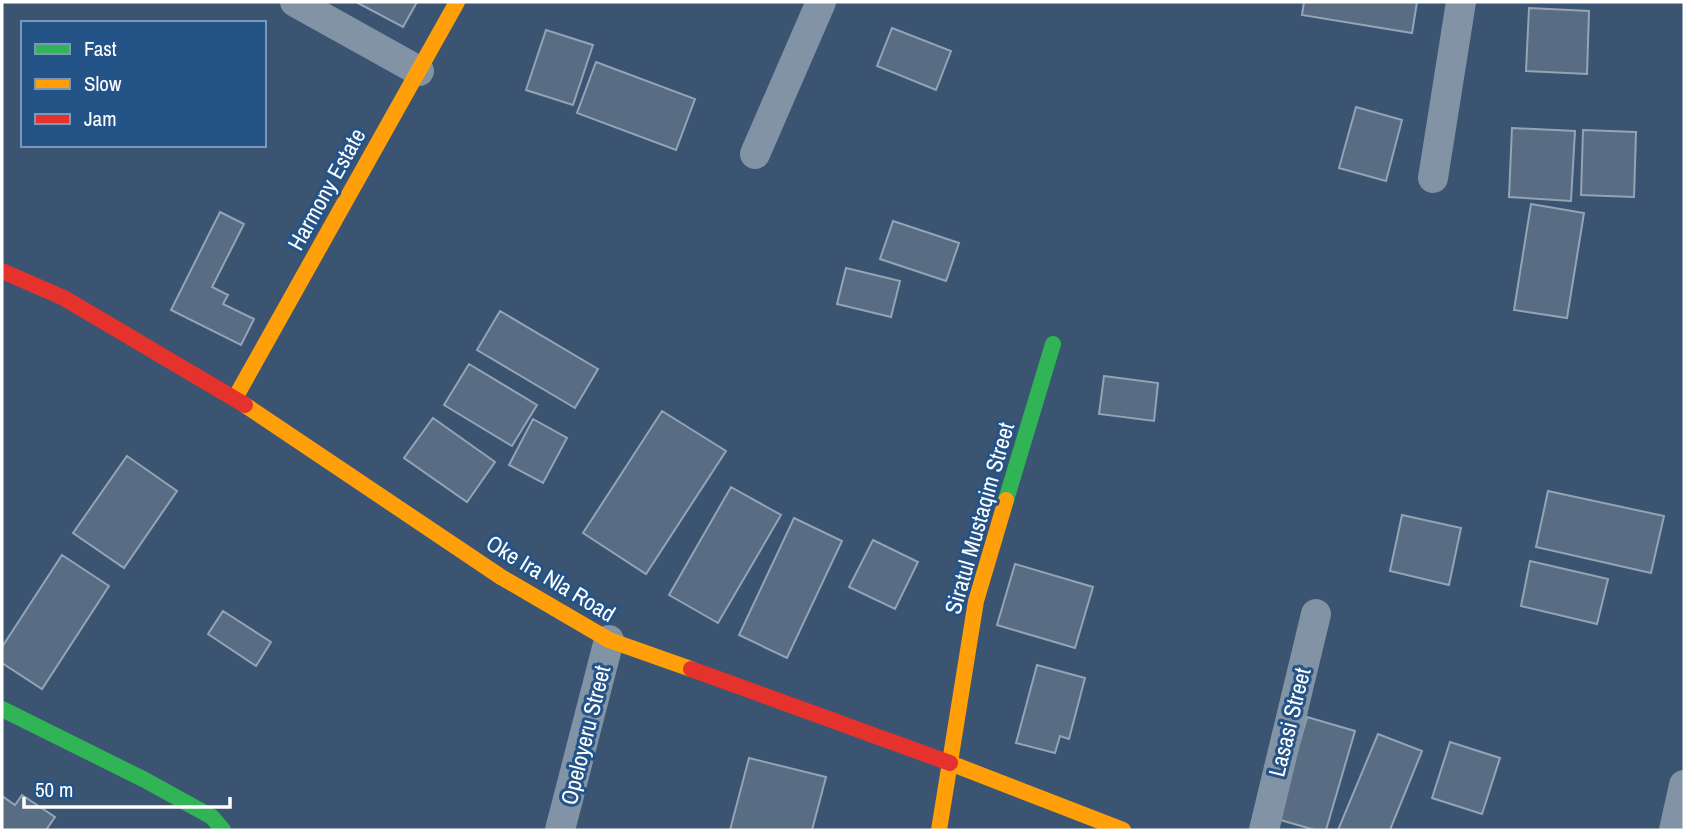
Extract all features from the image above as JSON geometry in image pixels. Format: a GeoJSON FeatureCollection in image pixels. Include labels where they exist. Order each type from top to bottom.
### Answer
{"type":"FeatureCollection","features":[{"type":"Feature","properties":{"kind":"street"},"geometry":{"type":"LineString","coordinates":[[295,2],[419,71]]}},
{"type":"Feature","properties":{"kind":"street","name":"Harmony Estate"},"geometry":{"type":"LineString","coordinates":[[235,398],[457,2]]}},
{"type":"Feature","properties":{"kind":"street"},"geometry":{"type":"LineString","coordinates":[[755,154],[821,2]]}},
{"type":"Feature","properties":{"kind":"street"},"geometry":{"type":"LineString","coordinates":[[1433,178],[1461,2]]}},
{"type":"Feature","properties":{"kind":"street","name":"Oke Ira Nla Road"},"geometry":{"type":"LineString","coordinates":[[2,271],[64,298],[235,398],[501,577],[609,640],[951,763],[1123,830]]}},
{"type":"Feature","properties":{"kind":"street","name":"Siratul Mustaqim Street"},"geometry":{"type":"LineString","coordinates":[[939,830],[976,601],[1053,344]]}},
{"type":"Feature","properties":{"kind":"street","name":"Lasasi Street"},"geometry":{"type":"LineString","coordinates":[[1264,830],[1316,614]]}},
{"type":"Feature","properties":{"kind":"street","name":"Opeloyeru Street"},"geometry":{"type":"LineString","coordinates":[[560,830],[609,640]]}},
{"type":"Feature","properties":{"kind":"street"},"geometry":{"type":"LineString","coordinates":[[2,709],[145,780],[212,817],[223,830]]}},
{"type":"Feature","properties":{"kind":"street"},"geometry":{"type":"LineString","coordinates":[[1674,830],[1684,786]]}},
{"type":"Feature","properties":{"kind":"building"},"geometry":{"type":"Polygon","coordinates":[[[356,2],[417,2],[403,27],[356,2]]]}},
{"type":"Feature","properties":{"kind":"building"},"geometry":{"type":"Polygon","coordinates":[[[1304,2],[1417,2],[1412,33],[1302,15],[1304,2]]]}},
{"type":"Feature","properties":{"kind":"building"},"geometry":{"type":"Polygon","coordinates":[[[1529,8],[1589,11],[1587,74],[1526,71],[1529,8]]]}},
{"type":"Feature","properties":{"kind":"building"},"geometry":{"type":"Polygon","coordinates":[[[892,28],[951,51],[936,90],[877,66],[892,28]]]}},
{"type":"Feature","properties":{"kind":"building"},"geometry":{"type":"Polygon","coordinates":[[[546,30],[593,45],[573,105],[526,90],[546,30]]]}},
{"type":"Feature","properties":{"kind":"building"},"geometry":{"type":"Polygon","coordinates":[[[596,62],[695,99],[676,150],[577,113],[596,62]]]}},
{"type":"Feature","properties":{"kind":"building"},"geometry":{"type":"Polygon","coordinates":[[[1356,107],[1402,120],[1386,181],[1339,168],[1356,107]]]}},
{"type":"Feature","properties":{"kind":"building"},"geometry":{"type":"Polygon","coordinates":[[[1512,128],[1575,131],[1571,201],[1509,197],[1512,128]]]}},
{"type":"Feature","properties":{"kind":"building"},"geometry":{"type":"Polygon","coordinates":[[[1583,130],[1636,132],[1634,197],[1581,195],[1583,130]]]}},
{"type":"Feature","properties":{"kind":"building"},"geometry":{"type":"Polygon","coordinates":[[[1531,204],[1584,213],[1567,318],[1514,310],[1531,204]]]}},
{"type":"Feature","properties":{"kind":"building"},"geometry":{"type":"Polygon","coordinates":[[[220,212],[244,224],[212,287],[228,295],[223,304],[254,319],[241,345],[171,310],[220,212]]]}},
{"type":"Feature","properties":{"kind":"building"},"geometry":{"type":"Polygon","coordinates":[[[893,221],[959,243],[946,281],[880,259],[893,221]]]}},
{"type":"Feature","properties":{"kind":"building"},"geometry":{"type":"Polygon","coordinates":[[[846,268],[900,281],[891,317],[837,304],[846,268]]]}},
{"type":"Feature","properties":{"kind":"building"},"geometry":{"type":"Polygon","coordinates":[[[500,311],[598,369],[575,408],[477,350],[500,311]]]}},
{"type":"Feature","properties":{"kind":"building"},"geometry":{"type":"Polygon","coordinates":[[[469,364],[537,405],[512,446],[444,405],[469,364]]]}},
{"type":"Feature","properties":{"kind":"building"},"geometry":{"type":"Polygon","coordinates":[[[1104,376],[1158,383],[1154,421],[1099,414],[1104,376]]]}},
{"type":"Feature","properties":{"kind":"building"},"geometry":{"type":"Polygon","coordinates":[[[662,411],[726,451],[646,574],[583,533],[662,411]]]}},
{"type":"Feature","properties":{"kind":"building"},"geometry":{"type":"Polygon","coordinates":[[[433,418],[495,462],[467,502],[404,458],[433,418]]]}},
{"type":"Feature","properties":{"kind":"building"},"geometry":{"type":"Polygon","coordinates":[[[533,419],[567,438],[543,483],[509,465],[533,419]]]}},
{"type":"Feature","properties":{"kind":"building"},"geometry":{"type":"Polygon","coordinates":[[[127,456],[177,491],[124,568],[73,533],[127,456]]]}},
{"type":"Feature","properties":{"kind":"building"},"geometry":{"type":"Polygon","coordinates":[[[731,487],[781,515],[718,623],[669,595],[731,487]]]}},
{"type":"Feature","properties":{"kind":"building"},"geometry":{"type":"Polygon","coordinates":[[[1548,491],[1664,516],[1651,573],[1536,547],[1548,491]]]}},
{"type":"Feature","properties":{"kind":"building"},"geometry":{"type":"Polygon","coordinates":[[[1402,515],[1461,528],[1449,585],[1390,571],[1402,515]]]}},
{"type":"Feature","properties":{"kind":"building"},"geometry":{"type":"Polygon","coordinates":[[[794,518],[842,541],[787,658],[739,635],[794,518]]]}},
{"type":"Feature","properties":{"kind":"building"},"geometry":{"type":"Polygon","coordinates":[[[873,540],[918,562],[895,609],[849,587],[873,540]]]}},
{"type":"Feature","properties":{"kind":"building"},"geometry":{"type":"Polygon","coordinates":[[[62,555],[109,586],[42,689],[2,663],[2,647],[62,555]]]}},
{"type":"Feature","properties":{"kind":"building"},"geometry":{"type":"Polygon","coordinates":[[[1530,561],[1608,579],[1597,624],[1521,606],[1530,561]]]}},
{"type":"Feature","properties":{"kind":"building"},"geometry":{"type":"Polygon","coordinates":[[[1015,564],[1093,587],[1075,648],[997,625],[1015,564]]]}},
{"type":"Feature","properties":{"kind":"building"},"geometry":{"type":"Polygon","coordinates":[[[223,611],[271,642],[256,666],[208,634],[223,611]]]}},
{"type":"Feature","properties":{"kind":"building"},"geometry":{"type":"Polygon","coordinates":[[[1037,665],[1085,678],[1069,739],[1060,736],[1055,753],[1016,743],[1037,665]]]}},
{"type":"Feature","properties":{"kind":"building"},"geometry":{"type":"Polygon","coordinates":[[[1307,717],[1355,731],[1326,830],[1315,830],[1277,819],[1307,717]]]}},
{"type":"Feature","properties":{"kind":"building"},"geometry":{"type":"Polygon","coordinates":[[[1378,734],[1422,751],[1390,830],[1338,830],[1378,734]]]}},
{"type":"Feature","properties":{"kind":"building"},"geometry":{"type":"Polygon","coordinates":[[[1450,742],[1500,758],[1482,814],[1432,798],[1450,742]]]}},
{"type":"Feature","properties":{"kind":"building"},"geometry":{"type":"Polygon","coordinates":[[[749,758],[826,777],[812,830],[730,830],[749,758]]]}},
{"type":"Feature","properties":{"kind":"building"},"geometry":{"type":"Polygon","coordinates":[[[22,795],[55,817],[46,830],[2,830],[2,796],[15,805],[22,795]]]}},
{"type":"Feature","properties":{"kind":"traffic: fast"},"geometry":{"type":"LineString","coordinates":[[1006,500],[1053,344]]}},
{"type":"Feature","properties":{"kind":"traffic: fast"},"geometry":{"type":"LineString","coordinates":[[2,709],[145,780],[212,817],[223,830]]}},
{"type":"Feature","properties":{"kind":"traffic: slow"},"geometry":{"type":"LineString","coordinates":[[235,398],[457,2]]}},
{"type":"Feature","properties":{"kind":"traffic: slow"},"geometry":{"type":"LineString","coordinates":[[245,405],[501,577],[609,640],[691,669]]}},
{"type":"Feature","properties":{"kind":"traffic: slow"},"geometry":{"type":"LineString","coordinates":[[939,830],[976,601],[1006,500]]}},
{"type":"Feature","properties":{"kind":"traffic: slow"},"geometry":{"type":"LineString","coordinates":[[950,763],[1123,830]]}},
{"type":"Feature","properties":{"kind":"traffic: jam"},"geometry":{"type":"LineString","coordinates":[[2,271],[64,298],[245,405]]}},
{"type":"Feature","properties":{"kind":"traffic: jam"},"geometry":{"type":"LineString","coordinates":[[691,669],[950,763]]}}]}
